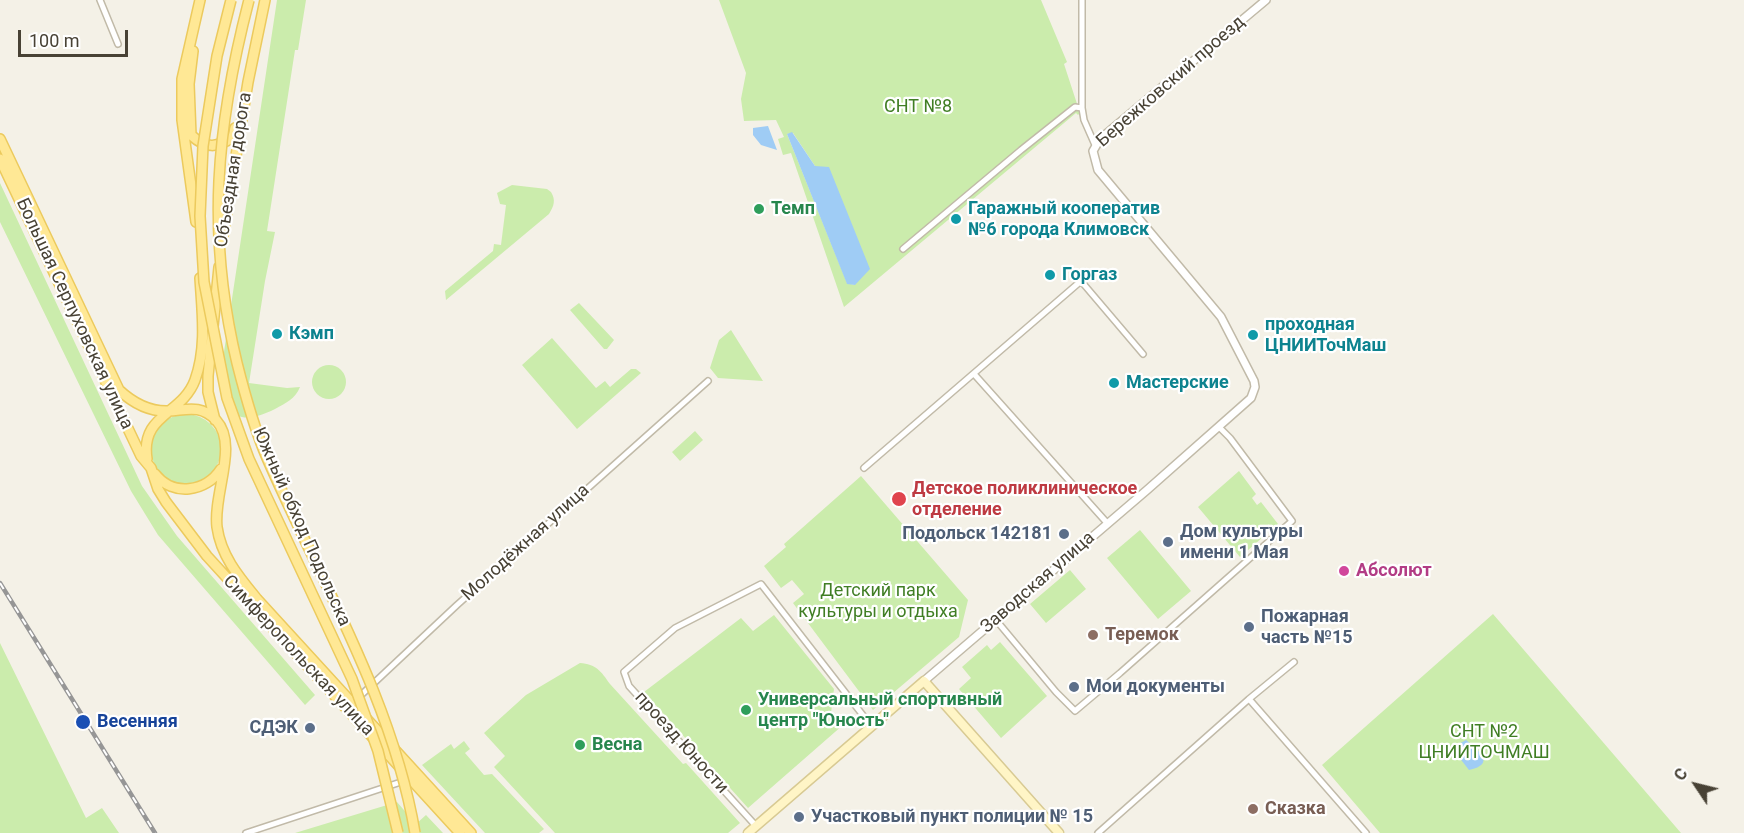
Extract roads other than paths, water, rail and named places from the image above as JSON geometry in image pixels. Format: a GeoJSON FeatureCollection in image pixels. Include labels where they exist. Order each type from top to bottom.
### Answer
{"type":"FeatureCollection","features":[{"type":"Feature","properties":{"kind":"main road","name":"Южный обход Подольска"},"geometry":{"type":"LineString","coordinates":[[231,0],[217,56],[203,146],[200,216],[204,282],[225,387],[249,459],[352,679],[378,751],[398,833]]}},
{"type":"Feature","properties":{"kind":"main road","name":"Южный обход Подольска"},"geometry":{"type":"LineString","coordinates":[[249,0],[234,60],[223,127],[217,201],[218,247],[232,344],[245,395],[266,456],[369,678],[393,745],[415,833]]}},
{"type":"Feature","properties":{"kind":"main road","name":"Объездная дорога"},"geometry":{"type":"LineString","coordinates":[[215,420],[208,392],[211,341],[226,210],[265,0]]}},
{"type":"Feature","properties":{"kind":"main road","name":"Объездная дорога"},"geometry":{"type":"LineString","coordinates":[[170,411],[190,392],[201,359],[204,329],[195,207],[182,120],[182,79],[199,4]]}},
{"type":"Feature","properties":{"kind":"main road"},"geometry":{"type":"LineString","coordinates":[[199,4],[189,84],[191,135],[208,147],[217,147],[233,137],[248,82]]}},
{"type":"Feature","properties":{"kind":"main road","name":"Большая Серпуховская улица"},"geometry":{"type":"LineString","coordinates":[[0,139],[119,390],[129,400],[139,405],[170,411]]}},
{"type":"Feature","properties":{"kind":"main road","name":"Большая Серпуховская улица"},"geometry":{"type":"LineString","coordinates":[[0,159],[141,456],[150,468]]}},
{"type":"Feature","properties":{"kind":"main road"},"geometry":{"type":"LineString","coordinates":[[180,408],[199,410],[215,420],[221,428],[227,447],[223,467],[208,483],[187,489],[176,488],[166,484],[150,468],[146,450],[150,431],[155,423],[170,411],[180,408]]}},
{"type":"Feature","properties":{"kind":"main road","name":"Симферопольская улица"},"geometry":{"type":"LineString","coordinates":[[223,467],[216,510],[217,528],[223,550],[234,571],[408,776],[460,833]]}},
{"type":"Feature","properties":{"kind":"main road","name":"Симферопольская улица"},"geometry":{"type":"LineString","coordinates":[[150,468],[166,502],[207,556],[471,833]]}},
{"type":"Feature","properties":{"kind":"main road"},"geometry":{"type":"LineString","coordinates":[[924,681],[1059,833]]}},
{"type":"Feature","properties":{"kind":"main road","name":"Заводская улица"},"geometry":{"type":"LineString","coordinates":[[753,830],[924,681]]}},
{"type":"Feature","properties":{"kind":"street"},"geometry":{"type":"LineString","coordinates":[[99,0],[118,44]]}},
{"type":"Feature","properties":{"kind":"street"},"geometry":{"type":"LineString","coordinates":[[1082,0],[1082,108],[1084,120],[1095,145]]}},
{"type":"Feature","properties":{"kind":"street","name":"Бережковский проезд"},"geometry":{"type":"LineString","coordinates":[[1214,309],[1098,170],[1093,157],[1095,145],[1266,0]]}},
{"type":"Feature","properties":{"kind":"street"},"geometry":{"type":"LineString","coordinates":[[903,249],[1075,107],[1082,108]]}},
{"type":"Feature","properties":{"kind":"street"},"geometry":{"type":"LineString","coordinates":[[864,468],[1081,282],[1143,354]]}},
{"type":"Feature","properties":{"kind":"street","name":"Заводская улица"},"geometry":{"type":"LineString","coordinates":[[924,681],[1251,398],[1255,387],[1254,381],[1221,317],[1214,309]]}},
{"type":"Feature","properties":{"kind":"street"},"geometry":{"type":"LineString","coordinates":[[974,374],[1108,524]]}},
{"type":"Feature","properties":{"kind":"street","name":"Молодёжная улица"},"geometry":{"type":"LineString","coordinates":[[350,706],[457,604],[708,381]]}},
{"type":"Feature","properties":{"kind":"street"},"geometry":{"type":"LineString","coordinates":[[996,620],[1056,692],[1075,711],[1120,674],[1292,521],[1230,438],[1219,428]]}},
{"type":"Feature","properties":{"kind":"street","name":"проезд Юности"},"geometry":{"type":"LineString","coordinates":[[753,830],[629,686],[624,672],[675,628],[761,584],[872,727]]}},
{"type":"Feature","properties":{"kind":"street"},"geometry":{"type":"LineString","coordinates":[[1098,833],[1294,662]]}},
{"type":"Feature","properties":{"kind":"street"},"geometry":{"type":"LineString","coordinates":[[1250,699],[1366,833]]}},
{"type":"Feature","properties":{"kind":"street"},"geometry":{"type":"LineString","coordinates":[[246,833],[394,785],[408,776]]}},
{"type":"Feature","properties":{"kind":"water"},"geometry":{"type":"Polygon","coordinates":[[[768,126],[777,150],[761,145],[753,135],[753,128],[768,126]]]}},
{"type":"Feature","properties":{"kind":"water"},"geometry":{"type":"Polygon","coordinates":[[[792,132],[815,166],[829,167],[870,269],[855,285],[847,284],[787,134],[792,132]]]}},
{"type":"Feature","properties":{"kind":"water"},"geometry":{"type":"Polygon","coordinates":[[[1466,740],[1480,752],[1484,761],[1469,770],[1455,752],[1457,745],[1466,740]]]}},
{"type":"Feature","properties":{"kind":"railway"},"geometry":{"type":"LineString","coordinates":[[0,583],[155,833]]}},
{"type":"Feature","properties":{"kind":"place","name":"Темп"},"geometry":{"type":"Point","coordinates":[759,209]}},
{"type":"Feature","properties":{"kind":"place","name":"Гаражный кооператив №6 города Климовск"},"geometry":{"type":"Point","coordinates":[956,219]}},
{"type":"Feature","properties":{"kind":"place","name":"Горгаз"},"geometry":{"type":"Point","coordinates":[1050,275]}},
{"type":"Feature","properties":{"kind":"place","name":"Кэмп"},"geometry":{"type":"Point","coordinates":[277,334]}},
{"type":"Feature","properties":{"kind":"place","name":"проходная ЦНИИТочМаш"},"geometry":{"type":"Point","coordinates":[1253,335]}},
{"type":"Feature","properties":{"kind":"place","name":"Мастерские"},"geometry":{"type":"Point","coordinates":[1114,383]}},
{"type":"Feature","properties":{"kind":"place","name":"Детское поликлиническое отделение"},"geometry":{"type":"Point","coordinates":[899,499]}},
{"type":"Feature","properties":{"kind":"place","name":"Подольск 142181"},"geometry":{"type":"Point","coordinates":[1064,534]}},
{"type":"Feature","properties":{"kind":"place","name":"Дом культуры имени 1 Мая"},"geometry":{"type":"Point","coordinates":[1168,542]}},
{"type":"Feature","properties":{"kind":"place","name":"Абсолют"},"geometry":{"type":"Point","coordinates":[1344,571]}},
{"type":"Feature","properties":{"kind":"place","name":"Пожарная часть №15"},"geometry":{"type":"Point","coordinates":[1249,627]}},
{"type":"Feature","properties":{"kind":"place","name":"Теремок"},"geometry":{"type":"Point","coordinates":[1093,635]}},
{"type":"Feature","properties":{"kind":"place","name":"Мои документы"},"geometry":{"type":"Point","coordinates":[1074,687]}},
{"type":"Feature","properties":{"kind":"place","name":"Универсальный спортивный центр \"Юность\""},"geometry":{"type":"Point","coordinates":[746,710]}},
{"type":"Feature","properties":{"kind":"place","name":"Весенняя"},"geometry":{"type":"Point","coordinates":[83,722]}},
{"type":"Feature","properties":{"kind":"place","name":"СДЭК"},"geometry":{"type":"Point","coordinates":[310,728]}},
{"type":"Feature","properties":{"kind":"place","name":"Весна"},"geometry":{"type":"Point","coordinates":[580,745]}},
{"type":"Feature","properties":{"kind":"place","name":"Сказка"},"geometry":{"type":"Point","coordinates":[1253,809]}},
{"type":"Feature","properties":{"kind":"place","name":"Участковый пункт полиции № 15"},"geometry":{"type":"Point","coordinates":[799,817]}},
{"type":"Feature","properties":{"kind":"park label","name":"СНТ №8"},"geometry":{"type":"Point","coordinates":[918,107]}},
{"type":"Feature","properties":{"kind":"park label","name":"Детский парк культуры и отдыха"},"geometry":{"type":"Point","coordinates":[878,601]}},
{"type":"Feature","properties":{"kind":"park label","name":"СНТ №2 ЦНИИТОЧМАШ"},"geometry":{"type":"Point","coordinates":[1484,742]}}]}
